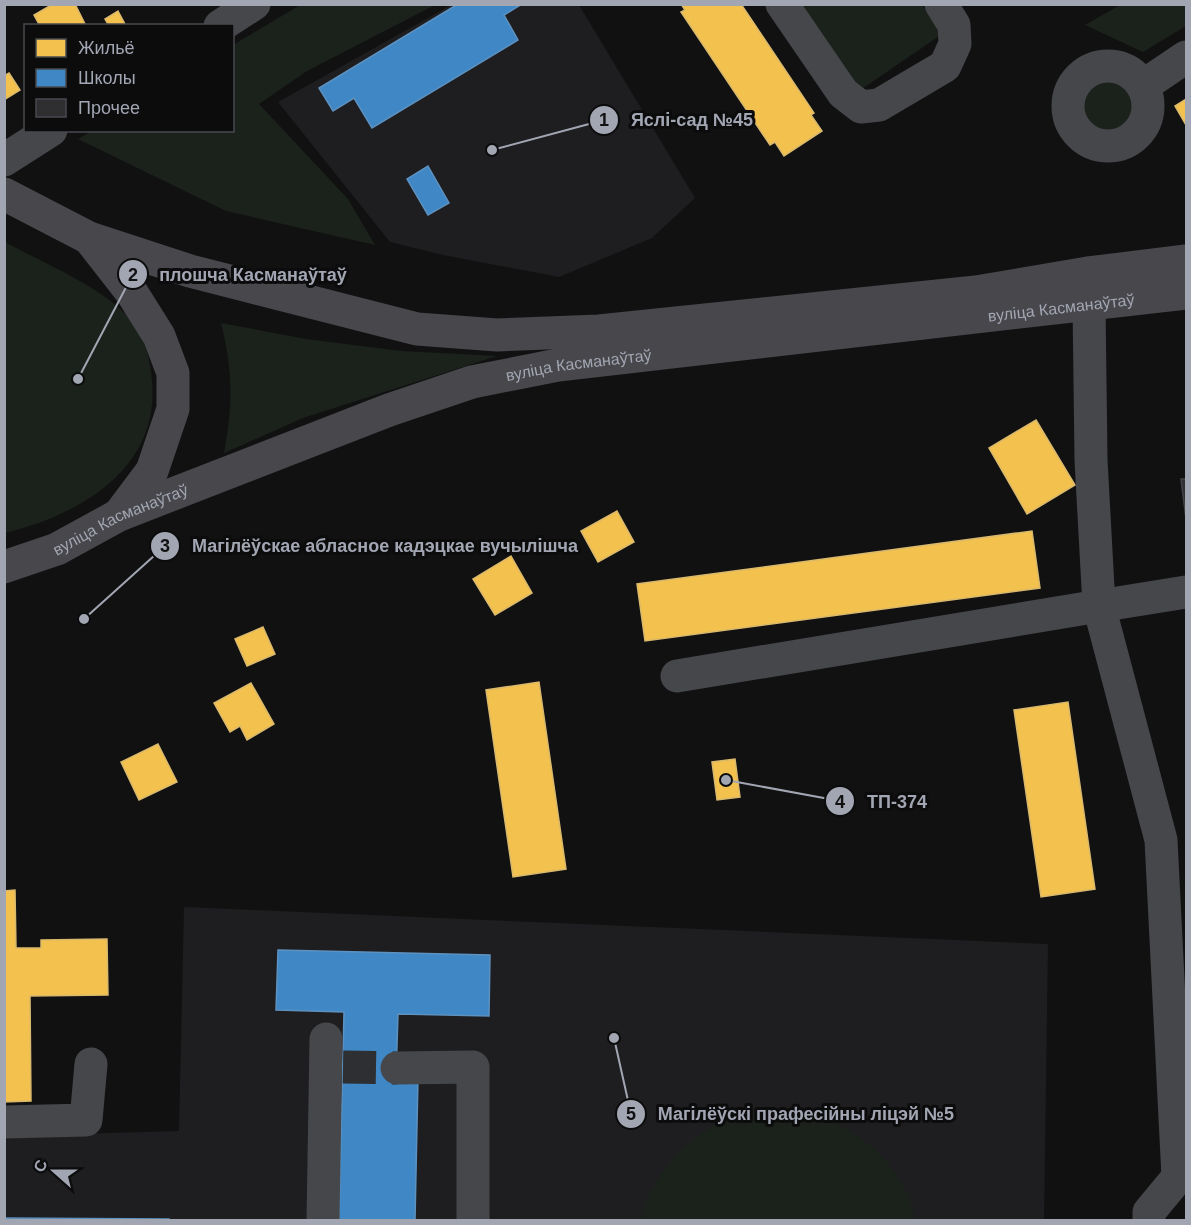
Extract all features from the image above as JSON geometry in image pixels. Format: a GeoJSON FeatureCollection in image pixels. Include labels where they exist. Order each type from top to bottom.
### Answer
{"type":"FeatureCollection","features":[{"type":"Feature","properties":{"kind":"main road","name":"вуліца Касманаўтаў"},"geometry":{"type":"LineString","coordinates":[[4,194],[89,238],[190,271],[417,329],[497,335],[599,331],[976,292],[1089,288],[1186,293]]}},
{"type":"Feature","properties":{"kind":"main road"},"geometry":{"type":"LineString","coordinates":[[89,238],[132,293],[159,336],[173,373],[173,409],[152,471],[119,515]]}},
{"type":"Feature","properties":{"kind":"main road","name":"вуліца Касманаўтаў"},"geometry":{"type":"LineString","coordinates":[[4,567],[57,549],[119,515],[389,410],[472,382],[558,365],[843,334],[1089,288],[1186,261]]}},
{"type":"Feature","properties":{"kind":"street"},"geometry":{"type":"LineString","coordinates":[[223,24],[254,4]]}},
{"type":"Feature","properties":{"kind":"street"},"geometry":{"type":"LineString","coordinates":[[782,4],[843,93],[861,107],[879,105],[945,66],[955,44],[954,25],[941,4]]}},
{"type":"Feature","properties":{"kind":"street"},"geometry":{"type":"LineString","coordinates":[[1143,86],[1186,57]]}},
{"type":"Feature","properties":{"kind":"street"},"geometry":{"type":"LineString","coordinates":[[4,160],[48,132]]}},
{"type":"Feature","properties":{"kind":"street"},"geometry":{"type":"LineString","coordinates":[[1089,288],[1091,460],[1099,606],[1161,840],[1178,1177],[1149,1212],[1149,1221]]}},
{"type":"Feature","properties":{"kind":"street"},"geometry":{"type":"LineString","coordinates":[[677,676],[1186,592]]}},
{"type":"Feature","properties":{"kind":"street"},"geometry":{"type":"LineString","coordinates":[[323,1221],[331,1058]]}},
{"type":"Feature","properties":{"kind":"street"},"geometry":{"type":"LineString","coordinates":[[4,1122],[86,1120],[91,1064]]}},
{"type":"Feature","properties":{"kind":"street"},"geometry":{"type":"LineString","coordinates":[[397,1068],[472,1067],[473,1221]]}},
{"type":"Feature","properties":{"kind":"shaded area"},"geometry":{"type":"Polygon","coordinates":[[[300,5],[435,5],[307,71],[259,104],[348,199],[375,245],[226,211],[78,139],[90,132],[234,132],[234,44],[300,5]]]}},
{"type":"Feature","properties":{"kind":"shaded area"},"geometry":{"type":"Polygon","coordinates":[[[451,5],[579,5],[695,198],[652,238],[559,277],[443,255],[390,242],[278,102],[451,5]]]}},
{"type":"Feature","properties":{"kind":"shaded area"},"geometry":{"type":"Polygon","coordinates":[[[799,5],[922,5],[942,34],[859,91],[799,5]]]}},
{"type":"Feature","properties":{"kind":"shaded area"},"geometry":{"type":"Polygon","coordinates":[[[1120,5],[1186,5],[1186,26],[1143,52],[1085,25],[1120,5]]]}},
{"type":"Feature","properties":{"kind":"shaded area"},"geometry":{"type":"Polygon","coordinates":[[[1107,75],[1129,84],[1138,106],[1129,128],[1107,137],[1085,128],[1076,106],[1085,84],[1107,75]]]}},
{"type":"Feature","properties":{"kind":"shaded area"},"geometry":{"type":"Polygon","coordinates":[[[5,242],[90,287],[120,309],[132,321],[140,334],[148,357],[152,381],[151,412],[143,439],[129,463],[109,483],[86,500],[33,525],[5,533],[5,242]]]}},
{"type":"Feature","properties":{"kind":"shaded area"},"geometry":{"type":"Polygon","coordinates":[[[221,323],[306,339],[401,351],[497,356],[303,418],[224,453],[229,419],[230,372],[221,323]]]}},
{"type":"Feature","properties":{"kind":"shaded area"},"geometry":{"type":"Polygon","coordinates":[[[184,907],[1048,944],[1044,1220],[5,1220],[4,1136],[179,1131],[184,907]]]}},
{"type":"Feature","properties":{"kind":"shaded area"},"geometry":{"type":"Polygon","coordinates":[[[775,1111],[813,1115],[831,1121],[864,1141],[892,1168],[903,1185],[911,1202],[915,1220],[640,1220],[646,1202],[664,1170],[689,1143],[704,1132],[738,1116],[775,1111]]]}},
{"type":"Feature","properties":{"kind":"building: Жильё"},"geometry":{"type":"Polygon","coordinates":[[[53,4],[75,4],[85,24],[39,24],[34,15],[53,4]]]}},
{"type":"Feature","properties":{"kind":"building: Жильё"},"geometry":{"type":"Polygon","coordinates":[[[681,4],[741,4],[814,113],[811,115],[822,131],[784,156],[775,142],[770,145],[681,12],[685,10],[681,4]]]}},
{"type":"Feature","properties":{"kind":"building: Жильё"},"geometry":{"type":"Polygon","coordinates":[[[118,11],[125,24],[108,24],[105,19],[118,11]]]}},
{"type":"Feature","properties":{"kind":"building: Жильё"},"geometry":{"type":"Polygon","coordinates":[[[9,73],[20,90],[4,100],[4,76],[9,73]]]}},
{"type":"Feature","properties":{"kind":"building: Жильё"},"geometry":{"type":"Polygon","coordinates":[[[1186,99],[1186,125],[1175,106],[1186,99]]]}},
{"type":"Feature","properties":{"kind":"building: Жильё"},"geometry":{"type":"Polygon","coordinates":[[[1036,420],[1075,485],[1027,514],[989,448],[1036,420]]]}},
{"type":"Feature","properties":{"kind":"building: Жильё"},"geometry":{"type":"Polygon","coordinates":[[[617,511],[634,542],[598,562],[581,531],[617,511]]]}},
{"type":"Feature","properties":{"kind":"building: Жильё"},"geometry":{"type":"Polygon","coordinates":[[[1032,531],[1040,588],[645,641],[637,584],[1032,531]]]}},
{"type":"Feature","properties":{"kind":"building: Жильё"},"geometry":{"type":"Polygon","coordinates":[[[511,556],[532,593],[495,615],[473,579],[511,556]]]}},
{"type":"Feature","properties":{"kind":"building: Жильё"},"geometry":{"type":"Polygon","coordinates":[[[263,627],[275,654],[247,666],[235,639],[263,627]]]}},
{"type":"Feature","properties":{"kind":"building: Жильё"},"geometry":{"type":"Polygon","coordinates":[[[539,682],[566,869],[513,877],[486,690],[539,682]]]}},
{"type":"Feature","properties":{"kind":"building: Жильё"},"geometry":{"type":"Polygon","coordinates":[[[251,683],[274,724],[247,740],[240,726],[230,732],[214,703],[251,683]]]}},
{"type":"Feature","properties":{"kind":"building: Жильё"},"geometry":{"type":"Polygon","coordinates":[[[1068,702],[1095,889],[1041,897],[1014,710],[1068,702]]]}},
{"type":"Feature","properties":{"kind":"building: Жильё"},"geometry":{"type":"Polygon","coordinates":[[[158,744],[177,782],[139,800],[121,762],[158,744]]]}},
{"type":"Feature","properties":{"kind":"building: Жильё"},"geometry":{"type":"Polygon","coordinates":[[[735,759],[740,797],[717,800],[712,762],[735,759]]]}},
{"type":"Feature","properties":{"kind":"building: Жильё"},"geometry":{"type":"Polygon","coordinates":[[[15,890],[16,948],[41,948],[41,940],[107,939],[108,995],[30,996],[31,1101],[4,1102],[4,891],[15,890]]]}},
{"type":"Feature","properties":{"kind":"building: Школы"},"geometry":{"type":"Polygon","coordinates":[[[458,4],[522,4],[504,15],[518,40],[372,128],[354,98],[333,111],[319,88],[458,4]]]}},
{"type":"Feature","properties":{"kind":"building: Школы"},"geometry":{"type":"Polygon","coordinates":[[[428,166],[449,203],[428,215],[407,179],[428,166]]]}},
{"type":"Feature","properties":{"kind":"building: Школы"},"geometry":{"type":"Polygon","coordinates":[[[278,950],[490,955],[489,1016],[398,1014],[396,1077],[418,1078],[415,1220],[339,1220],[344,1012],[276,1010],[278,950]]]}},
{"type":"Feature","properties":{"kind":"building: Школы"},"geometry":{"type":"Polygon","coordinates":[[[4,1218],[169,1219],[169,1220],[4,1220],[4,1218]]]}},
{"type":"Feature","properties":{"kind":"building: Прочее"},"geometry":{"type":"Polygon","coordinates":[[[1181,479],[1186,479],[1186,519],[1181,479]]]}},
{"type":"Feature","properties":{"kind":"tunnel"},"geometry":{"type":"LineString","coordinates":[[343,1067],[397,1068]]}},
{"type":"Feature","properties":{"kind":"place","name":"Яслі-сад №45"},"geometry":{"type":"Point","coordinates":[492,150]}},
{"type":"Feature","properties":{"kind":"place","name":"плошча Касманаўтаў"},"geometry":{"type":"Point","coordinates":[78,379]}},
{"type":"Feature","properties":{"kind":"place","name":"Магілёўскае абласное кадэцкае вучылішча"},"geometry":{"type":"Point","coordinates":[84,619]}},
{"type":"Feature","properties":{"kind":"place","name":"ТП-374"},"geometry":{"type":"Point","coordinates":[726,780]}},
{"type":"Feature","properties":{"kind":"place","name":"Магілёўскі прафесійны ліцэй №5"},"geometry":{"type":"Point","coordinates":[614,1038]}}]}
